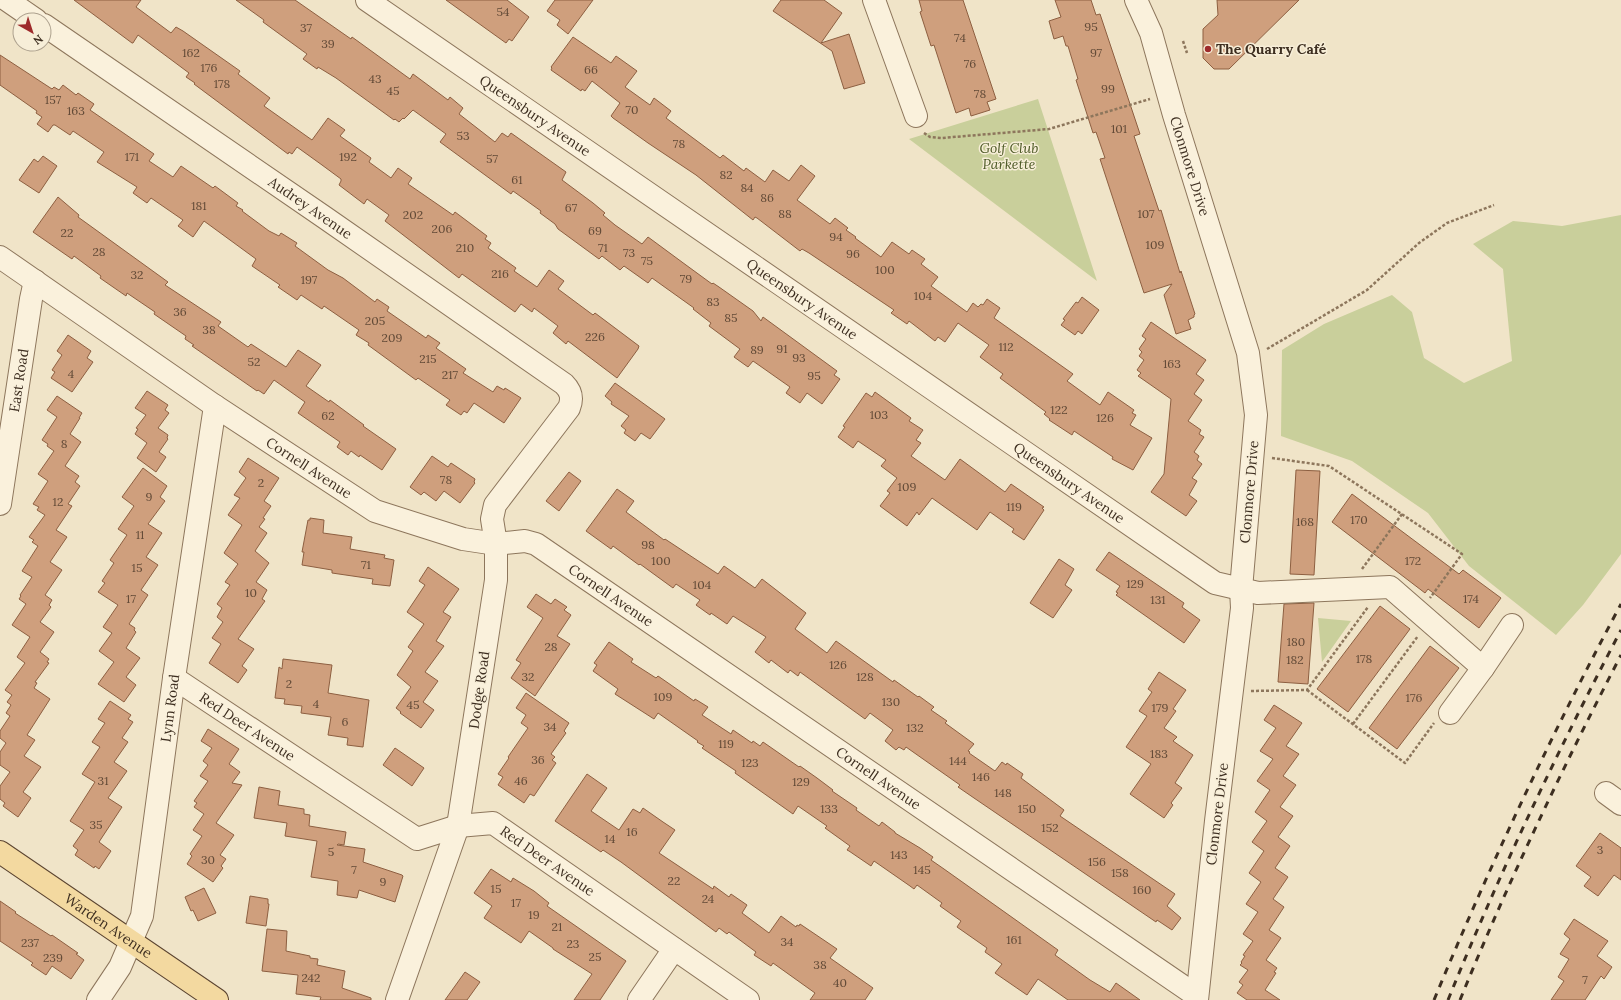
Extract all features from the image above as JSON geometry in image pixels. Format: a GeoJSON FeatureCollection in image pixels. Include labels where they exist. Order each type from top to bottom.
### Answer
{"type":"FeatureCollection","features":[{"type":"Feature","properties":{"kind":"main road","name":"Warden Avenue"},"geometry":{"type":"LineString","coordinates":[[0,852],[217,1000]]}},
{"type":"Feature","properties":{"kind":"street"},"geometry":{"type":"LineString","coordinates":[[7,0],[24,12]]}},
{"type":"Feature","properties":{"kind":"street","name":"Queensbury Avenue"},"geometry":{"type":"LineString","coordinates":[[367,0],[1215,583],[1258,593],[1383,588]]}},
{"type":"Feature","properties":{"kind":"street"},"geometry":{"type":"LineString","coordinates":[[874,0],[916,116]]}},
{"type":"Feature","properties":{"kind":"street","name":"Clonmore Drive"},"geometry":{"type":"LineString","coordinates":[[1136,0],[1151,33],[1249,359],[1256,415],[1241,589],[1242,608],[1216,821],[1197,998]]}},
{"type":"Feature","properties":{"kind":"street"},"geometry":{"type":"LineString","coordinates":[[1148,0],[1151,33]]}},
{"type":"Feature","properties":{"kind":"street","name":"Audrey Avenue"},"geometry":{"type":"LineString","coordinates":[[52,30],[564,384],[569,390],[571,396]]}},
{"type":"Feature","properties":{"kind":"street","name":"Cornell Avenue"},"geometry":{"type":"LineString","coordinates":[[0,258],[215,406],[375,511],[463,540],[496,544],[525,541],[536,544],[1197,998]]}},
{"type":"Feature","properties":{"kind":"street","name":"East Road"},"geometry":{"type":"LineString","coordinates":[[0,504],[35,281]]}},
{"type":"Feature","properties":{"kind":"street","name":"Dodge Road"},"geometry":{"type":"LineString","coordinates":[[397,1000],[458,826],[496,580],[496,544],[492,519],[496,505],[569,408],[572,402],[571,396]]}},
{"type":"Feature","properties":{"kind":"street","name":"Lynn Road"},"geometry":{"type":"LineString","coordinates":[[98,1000],[120,967],[142,916],[174,678],[215,406]]}},
{"type":"Feature","properties":{"kind":"street"},"geometry":{"type":"LineString","coordinates":[[1383,588],[1390,587],[1483,668]]}},
{"type":"Feature","properties":{"kind":"street"},"geometry":{"type":"LineString","coordinates":[[1444,716],[1483,668],[1512,625]]}},
{"type":"Feature","properties":{"kind":"street","name":"Red Deer Avenue"},"geometry":{"type":"LineString","coordinates":[[174,678],[417,839],[458,826],[493,823],[748,1000]]}},
{"type":"Feature","properties":{"kind":"street"},"geometry":{"type":"LineString","coordinates":[[639,1000],[674,949]]}},
{"type":"Feature","properties":{"kind":"path"},"geometry":{"type":"LineString","coordinates":[[1183,41],[1187,53]]}},
{"type":"Feature","properties":{"kind":"path"},"geometry":{"type":"LineString","coordinates":[[916,116],[923,132],[932,138],[1006,133],[1049,129],[1168,93]]}},
{"type":"Feature","properties":{"kind":"path"},"geometry":{"type":"LineString","coordinates":[[1249,359],[1312,324],[1367,290],[1419,243],[1447,223],[1494,205]]}},
{"type":"Feature","properties":{"kind":"path"},"geometry":{"type":"LineString","coordinates":[[1272,458],[1330,466],[1462,554],[1425,617],[1353,724]]}},
{"type":"Feature","properties":{"kind":"path"},"geometry":{"type":"LineString","coordinates":[[1348,589],[1402,514]]}},
{"type":"Feature","properties":{"kind":"path"},"geometry":{"type":"LineString","coordinates":[[1308,690],[1383,588]]}},
{"type":"Feature","properties":{"kind":"path"},"geometry":{"type":"LineString","coordinates":[[1248,691],[1308,690],[1405,763],[1444,716]]}},
{"type":"Feature","properties":{"kind":"green space","name":"Golf Club Parkette"},"geometry":{"type":"Polygon","coordinates":[[[1038,99],[1097,281],[909,139],[1038,99]]]}},
{"type":"Feature","properties":{"kind":"green space"},"geometry":{"type":"Polygon","coordinates":[[[1621,215],[1621,554],[1583,605],[1556,635],[1469,566],[1428,513],[1352,461],[1281,436],[1282,350],[1324,324],[1392,295],[1412,312],[1424,358],[1464,383],[1512,361],[1503,269],[1473,244],[1513,221],[1562,226],[1621,215]]]}},
{"type":"Feature","properties":{"kind":"green space"},"geometry":{"type":"Polygon","coordinates":[[[1318,618],[1351,621],[1322,662],[1318,618]]]}},
{"type":"Feature","properties":{"kind":"building"},"geometry":{"type":"Polygon","coordinates":[[[74,0],[141,0],[136,7],[171,33],[176,27],[183,31],[240,71],[238,74],[270,98],[264,106],[312,140],[328,118],[345,130],[340,136],[371,158],[369,162],[391,178],[398,168],[412,178],[408,184],[453,215],[455,212],[487,236],[485,239],[491,243],[488,248],[516,268],[514,271],[537,287],[549,270],[564,281],[558,289],[593,315],[595,313],[639,346],[638,349],[617,378],[568,341],[566,344],[553,333],[558,326],[534,308],[532,312],[521,304],[515,312],[462,274],[459,278],[385,221],[389,215],[367,199],[364,204],[339,185],[341,179],[322,165],[297,147],[292,154],[289,152],[288,154],[194,84],[195,83],[186,77],[189,73],[138,35],[132,43],[74,0]]]}},
{"type":"Feature","properties":{"kind":"building"},"geometry":{"type":"Polygon","coordinates":[[[236,0],[295,0],[351,39],[352,37],[410,79],[413,74],[448,100],[450,97],[463,108],[459,114],[495,142],[502,133],[508,137],[511,133],[566,172],[562,180],[605,213],[603,215],[615,225],[642,244],[648,237],[712,284],[713,283],[753,311],[761,321],[763,317],[837,371],[834,375],[840,379],[822,404],[807,393],[800,403],[786,393],[790,387],[753,361],[748,367],[734,357],[740,349],[709,326],[711,323],[693,309],[694,308],[652,278],[648,283],[624,266],[620,270],[602,256],[599,259],[558,229],[555,224],[540,213],[541,211],[513,191],[511,194],[440,142],[446,134],[413,110],[399,122],[395,119],[394,120],[336,78],[318,67],[317,69],[303,59],[307,54],[236,0]]]}},
{"type":"Feature","properties":{"kind":"building"},"geometry":{"type":"Polygon","coordinates":[[[446,0],[507,0],[529,17],[512,41],[509,39],[506,43],[446,0]]]}},
{"type":"Feature","properties":{"kind":"building"},"geometry":{"type":"Polygon","coordinates":[[[555,0],[593,0],[568,34],[557,25],[560,20],[547,11],[555,0]]]}},
{"type":"Feature","properties":{"kind":"building"},"geometry":{"type":"Polygon","coordinates":[[[781,0],[824,0],[842,13],[821,43],[849,34],[865,83],[844,89],[832,51],[773,11],[781,0]]]}},
{"type":"Feature","properties":{"kind":"building"},"geometry":{"type":"Polygon","coordinates":[[[919,0],[963,0],[996,99],[987,102],[990,110],[971,116],[969,108],[956,113],[934,45],[931,46],[920,12],[922,11],[919,0]]]}},
{"type":"Feature","properties":{"kind":"building"},"geometry":{"type":"Polygon","coordinates":[[[1055,0],[1091,0],[1096,15],[1100,14],[1140,134],[1134,136],[1159,211],[1161,210],[1180,273],[1181,271],[1195,314],[1194,317],[1188,320],[1191,329],[1176,334],[1164,295],[1172,284],[1144,293],[1100,159],[1105,158],[1096,132],[1093,133],[1076,80],[1078,79],[1068,46],[1066,46],[1063,36],[1054,39],[1049,21],[1061,17],[1055,0]]]}},
{"type":"Feature","properties":{"kind":"building"},"geometry":{"type":"Polygon","coordinates":[[[1217,0],[1299,0],[1229,69],[1214,69],[1203,58],[1203,29],[1218,15],[1217,0]]]}},
{"type":"Feature","properties":{"kind":"building"},"geometry":{"type":"Polygon","coordinates":[[[573,37],[611,63],[616,56],[637,71],[625,87],[650,105],[654,98],[671,111],[666,118],[720,158],[723,155],[744,171],[746,168],[765,182],[773,170],[789,181],[801,165],[815,176],[797,200],[830,224],[835,218],[848,228],[846,230],[856,237],[855,238],[881,257],[892,242],[909,254],[912,250],[925,259],[921,264],[938,277],[931,286],[967,312],[973,303],[978,307],[981,304],[983,305],[987,299],[1000,308],[994,318],[1073,374],[1067,381],[1100,405],[1108,392],[1134,410],[1132,413],[1136,415],[1130,425],[1152,438],[1133,470],[1112,459],[1113,457],[1074,431],[1072,435],[1049,420],[1050,419],[1044,414],[1046,412],[1000,378],[1003,374],[980,357],[989,345],[958,323],[945,342],[938,337],[935,341],[909,321],[907,324],[891,313],[894,310],[809,253],[802,249],[800,251],[757,218],[755,217],[753,220],[696,175],[613,118],[611,116],[620,103],[592,81],[585,91],[582,89],[581,91],[551,70],[551,67],[573,37]]]}},
{"type":"Feature","properties":{"kind":"building"},"geometry":{"type":"Polygon","coordinates":[[[0,55],[52,89],[54,87],[59,90],[63,85],[76,95],[78,93],[94,104],[90,110],[154,154],[149,161],[173,177],[181,166],[213,188],[215,186],[238,203],[236,206],[243,210],[242,211],[269,231],[279,236],[281,233],[297,243],[295,246],[328,270],[343,278],[375,302],[377,299],[389,307],[387,311],[426,338],[428,335],[440,343],[436,348],[466,369],[463,373],[493,392],[497,386],[504,390],[505,388],[521,398],[504,423],[474,403],[467,413],[464,411],[461,415],[446,405],[450,400],[418,378],[416,380],[368,345],[369,343],[356,335],[359,330],[324,306],[322,309],[301,295],[297,300],[278,287],[280,285],[252,266],[256,259],[204,221],[193,237],[178,226],[183,220],[151,198],[147,203],[133,193],[137,187],[97,162],[104,152],[73,131],[70,135],[53,125],[48,132],[37,124],[42,117],[36,113],[37,111],[0,85],[0,55]]]}},
{"type":"Feature","properties":{"kind":"building"},"geometry":{"type":"Polygon","coordinates":[[[43,156],[57,166],[39,193],[19,180],[34,159],[38,162],[43,156]]]}},
{"type":"Feature","properties":{"kind":"building"},"geometry":{"type":"Polygon","coordinates":[[[58,197],[79,215],[78,217],[168,282],[165,285],[221,322],[218,326],[248,347],[251,344],[286,367],[298,350],[321,365],[306,386],[329,402],[330,400],[364,425],[363,426],[396,449],[382,470],[360,455],[359,457],[351,451],[348,455],[337,447],[340,442],[298,413],[305,402],[274,380],[264,394],[258,390],[257,391],[192,346],[194,345],[185,339],[186,336],[154,314],[155,312],[127,293],[126,296],[100,278],[101,276],[74,256],[72,259],[33,232],[58,197]]]}},
{"type":"Feature","properties":{"kind":"building"},"geometry":{"type":"Polygon","coordinates":[[[1082,297],[1099,310],[1082,334],[1078,331],[1075,335],[1061,325],[1065,320],[1063,319],[1076,302],[1078,303],[1082,297]]]}},
{"type":"Feature","properties":{"kind":"building"},"geometry":{"type":"Polygon","coordinates":[[[1151,322],[1206,360],[1196,374],[1204,380],[1194,394],[1202,400],[1188,421],[1201,430],[1199,434],[1204,437],[1194,452],[1199,456],[1197,460],[1202,464],[1192,478],[1197,481],[1189,495],[1197,501],[1186,516],[1151,492],[1164,474],[1171,399],[1138,376],[1141,373],[1137,370],[1144,360],[1139,356],[1142,352],[1139,349],[1146,339],[1142,336],[1151,322]]]}},
{"type":"Feature","properties":{"kind":"building"},"geometry":{"type":"Polygon","coordinates":[[[68,335],[91,351],[87,358],[93,362],[72,392],[51,378],[55,372],[52,370],[62,355],[57,351],[68,335]]]}},
{"type":"Feature","properties":{"kind":"building"},"geometry":{"type":"Polygon","coordinates":[[[615,383],[665,419],[650,439],[641,433],[635,441],[624,433],[626,430],[621,426],[629,416],[611,404],[612,402],[605,396],[615,383]]]}},
{"type":"Feature","properties":{"kind":"building"},"geometry":{"type":"Polygon","coordinates":[[[147,391],[168,405],[165,410],[169,413],[158,428],[168,435],[168,439],[159,452],[166,457],[156,472],[137,458],[147,443],[135,434],[138,429],[136,428],[146,415],[135,408],[147,391]]]}},
{"type":"Feature","properties":{"kind":"building"},"geometry":{"type":"Polygon","coordinates":[[[875,392],[911,418],[909,421],[923,430],[916,440],[921,443],[911,456],[945,480],[960,459],[1005,492],[1011,484],[1044,507],[1042,508],[1044,510],[1024,540],[1012,532],[1014,529],[990,512],[977,530],[932,498],[919,515],[917,512],[907,526],[880,506],[890,493],[887,491],[897,478],[881,466],[886,460],[858,441],[853,448],[838,437],[845,427],[843,426],[866,393],[872,397],[875,392]]]}},
{"type":"Feature","properties":{"kind":"building"},"geometry":{"type":"Polygon","coordinates":[[[57,396],[82,413],[70,434],[81,442],[65,466],[79,476],[75,482],[80,486],[68,504],[72,506],[56,530],[67,537],[50,562],[62,570],[45,595],[52,600],[49,605],[51,607],[40,622],[54,632],[40,652],[49,659],[47,662],[49,663],[35,682],[37,683],[34,688],[50,699],[27,735],[35,740],[24,756],[41,767],[23,792],[31,798],[18,817],[3,806],[5,803],[0,799],[0,786],[10,772],[0,765],[0,752],[6,743],[0,738],[0,731],[10,716],[6,713],[11,705],[7,702],[12,695],[5,690],[25,663],[17,657],[30,637],[12,625],[26,604],[19,599],[32,577],[22,571],[38,546],[32,542],[34,540],[29,537],[45,515],[37,510],[39,507],[33,504],[48,481],[38,474],[54,451],[42,440],[57,417],[47,410],[57,396]]]}},
{"type":"Feature","properties":{"kind":"building"},"geometry":{"type":"Polygon","coordinates":[[[432,456],[448,467],[451,463],[475,479],[475,483],[460,503],[444,491],[436,501],[424,492],[421,495],[410,487],[432,456]]]}},
{"type":"Feature","properties":{"kind":"building"},"geometry":{"type":"Polygon","coordinates":[[[248,458],[279,478],[264,501],[271,506],[263,518],[265,519],[259,527],[267,533],[255,551],[269,563],[256,582],[267,590],[262,599],[265,601],[238,639],[254,649],[242,666],[247,670],[238,683],[209,663],[221,644],[212,638],[223,622],[217,617],[222,608],[217,604],[230,585],[225,582],[238,564],[224,553],[242,525],[228,515],[240,498],[234,495],[246,478],[239,472],[248,458]]]}},
{"type":"Feature","properties":{"kind":"building"},"geometry":{"type":"Polygon","coordinates":[[[143,468],[167,486],[160,497],[165,501],[148,524],[162,533],[146,557],[158,565],[141,590],[148,595],[129,624],[135,628],[134,630],[136,632],[126,648],[140,658],[126,677],[136,685],[124,702],[98,684],[114,662],[99,651],[112,633],[103,627],[118,605],[98,592],[105,583],[102,581],[114,563],[110,560],[127,535],[118,529],[134,506],[122,497],[143,468]]]}},
{"type":"Feature","properties":{"kind":"building"},"geometry":{"type":"Polygon","coordinates":[[[1296,470],[1320,471],[1314,575],[1290,574],[1296,470]]]}},
{"type":"Feature","properties":{"kind":"building"},"geometry":{"type":"Polygon","coordinates":[[[569,472],[581,481],[559,511],[546,501],[569,472]]]}},
{"type":"Feature","properties":{"kind":"building"},"geometry":{"type":"Polygon","coordinates":[[[617,489],[634,501],[626,512],[664,540],[665,539],[718,574],[724,566],[755,588],[762,579],[806,613],[795,629],[827,653],[836,641],[893,682],[894,680],[918,697],[919,696],[934,707],[931,710],[947,721],[945,723],[974,744],[968,751],[970,752],[969,753],[995,771],[1002,762],[1006,765],[1007,763],[1023,774],[1021,778],[1064,810],[1060,816],[1175,894],[1167,906],[1181,918],[1172,930],[1157,920],[1156,922],[958,787],[960,785],[906,747],[904,750],[899,747],[896,750],[885,741],[893,730],[870,713],[865,719],[800,672],[798,676],[790,670],[788,673],[771,660],[769,663],[755,652],[766,637],[733,616],[727,624],[711,613],[710,615],[696,605],[700,600],[676,584],[673,588],[613,546],[611,549],[586,531],[617,489]]]}},
{"type":"Feature","properties":{"kind":"building"},"geometry":{"type":"Polygon","coordinates":[[[1352,494],[1459,574],[1463,570],[1501,598],[1479,628],[1428,589],[1425,593],[1332,522],[1352,494]]]}},
{"type":"Feature","properties":{"kind":"building"},"geometry":{"type":"Polygon","coordinates":[[[310,518],[324,520],[323,533],[352,537],[350,549],[385,555],[384,558],[394,560],[390,586],[372,584],[373,579],[332,573],[332,570],[302,565],[304,552],[302,552],[308,520],[310,520],[310,518]]]}},
{"type":"Feature","properties":{"kind":"building"},"geometry":{"type":"Polygon","coordinates":[[[1109,552],[1184,603],[1182,607],[1200,620],[1184,643],[1116,595],[1118,593],[1116,592],[1120,586],[1096,570],[1109,552]]]}},
{"type":"Feature","properties":{"kind":"building"},"geometry":{"type":"Polygon","coordinates":[[[1059,559],[1074,569],[1065,585],[1072,590],[1053,618],[1030,603],[1059,559]]]}},
{"type":"Feature","properties":{"kind":"building"},"geometry":{"type":"Polygon","coordinates":[[[428,567],[459,589],[443,612],[451,617],[436,641],[444,646],[425,672],[438,681],[423,702],[434,710],[421,728],[400,713],[401,712],[396,708],[411,687],[397,675],[413,651],[408,647],[424,624],[407,612],[425,585],[419,581],[428,567]]]}},
{"type":"Feature","properties":{"kind":"building"},"geometry":{"type":"Polygon","coordinates":[[[536,594],[551,604],[555,599],[567,607],[564,610],[571,615],[557,636],[570,644],[535,696],[511,678],[521,663],[516,660],[543,618],[527,607],[536,594]]]}},
{"type":"Feature","properties":{"kind":"building"},"geometry":{"type":"Polygon","coordinates":[[[1314,603],[1308,684],[1278,682],[1284,604],[1314,603]]]}},
{"type":"Feature","properties":{"kind":"building"},"geometry":{"type":"Polygon","coordinates":[[[1380,606],[1410,629],[1348,712],[1317,689],[1380,606]]]}},
{"type":"Feature","properties":{"kind":"building"},"geometry":{"type":"Polygon","coordinates":[[[609,642],[633,659],[631,662],[656,678],[658,676],[694,701],[695,699],[708,707],[702,715],[731,734],[733,730],[752,743],[753,741],[760,746],[763,742],[817,778],[833,790],[832,791],[857,808],[856,810],[879,826],[882,822],[895,833],[933,857],[931,860],[1058,950],[1055,955],[1090,980],[1110,992],[1116,983],[1140,1000],[1068,1000],[1038,979],[1027,995],[995,973],[1002,964],[985,952],[987,948],[957,927],[961,921],[940,906],[942,903],[917,885],[914,889],[874,861],[871,866],[847,850],[850,846],[825,828],[827,826],[798,806],[793,814],[735,773],[736,771],[702,748],[704,746],[697,742],[698,741],[658,713],[654,719],[615,694],[618,689],[593,671],[597,665],[594,663],[609,642]]]}},
{"type":"Feature","properties":{"kind":"building"},"geometry":{"type":"Polygon","coordinates":[[[1430,646],[1459,668],[1397,749],[1369,728],[1430,646]]]}},
{"type":"Feature","properties":{"kind":"building"},"geometry":{"type":"Polygon","coordinates":[[[283,659],[332,665],[328,693],[369,700],[363,747],[347,745],[348,738],[328,735],[331,717],[301,713],[302,706],[284,704],[285,699],[275,698],[279,667],[282,669],[283,659]]]}},
{"type":"Feature","properties":{"kind":"building"},"geometry":{"type":"Polygon","coordinates":[[[1159,672],[1186,690],[1173,709],[1176,711],[1164,728],[1177,737],[1173,741],[1193,755],[1175,783],[1182,788],[1171,803],[1173,805],[1164,818],[1130,794],[1151,764],[1126,747],[1147,716],[1139,711],[1152,692],[1148,689],[1159,672]]]}},
{"type":"Feature","properties":{"kind":"building"},"geometry":{"type":"Polygon","coordinates":[[[526,693],[569,723],[564,731],[566,733],[551,754],[555,757],[552,760],[556,763],[534,796],[530,794],[524,803],[498,785],[503,777],[498,774],[528,728],[521,723],[526,715],[516,708],[526,693]]]}},
{"type":"Feature","properties":{"kind":"building"},"geometry":{"type":"Polygon","coordinates":[[[110,701],[131,715],[128,719],[133,722],[122,738],[128,742],[114,762],[127,771],[108,798],[122,807],[99,842],[111,851],[99,869],[95,866],[94,868],[75,855],[78,850],[73,846],[84,830],[70,821],[95,782],[82,774],[100,747],[92,742],[105,723],[98,719],[110,701]]]}},
{"type":"Feature","properties":{"kind":"building"},"geometry":{"type":"Polygon","coordinates":[[[1274,705],[1302,723],[1286,746],[1299,754],[1283,776],[1296,785],[1280,807],[1293,816],[1278,837],[1290,846],[1275,868],[1288,877],[1273,899],[1284,907],[1269,930],[1281,938],[1266,960],[1277,968],[1274,972],[1276,973],[1265,990],[1280,1000],[1247,1000],[1237,993],[1243,985],[1239,982],[1248,970],[1240,965],[1245,956],[1243,955],[1253,941],[1243,934],[1258,912],[1246,904],[1261,882],[1249,873],[1264,851],[1252,842],[1267,821],[1255,812],[1270,790],[1257,781],[1273,759],[1260,751],[1276,728],[1264,720],[1274,705]]]}},
{"type":"Feature","properties":{"kind":"building"},"geometry":{"type":"Polygon","coordinates":[[[208,729],[239,749],[229,764],[240,772],[232,783],[242,785],[216,823],[234,835],[220,855],[226,859],[221,866],[223,868],[213,882],[187,864],[192,856],[190,854],[202,836],[193,830],[204,814],[194,807],[197,803],[194,801],[208,781],[200,776],[208,765],[203,761],[212,748],[201,741],[208,729]]]}},
{"type":"Feature","properties":{"kind":"building"},"geometry":{"type":"Polygon","coordinates":[[[395,748],[424,768],[412,786],[383,765],[395,748]]]}},
{"type":"Feature","properties":{"kind":"building"},"geometry":{"type":"Polygon","coordinates":[[[587,774],[607,788],[591,811],[619,830],[633,809],[640,813],[643,808],[675,830],[659,853],[713,889],[714,886],[729,897],[731,894],[747,905],[742,913],[769,933],[781,916],[796,927],[800,924],[837,949],[830,958],[873,988],[865,1000],[810,1000],[815,993],[773,963],[771,966],[754,955],[756,952],[729,932],[727,934],[719,928],[716,932],[621,862],[603,850],[601,852],[555,821],[587,774]]]}},
{"type":"Feature","properties":{"kind":"building"},"geometry":{"type":"Polygon","coordinates":[[[259,787],[280,791],[278,805],[304,809],[304,814],[310,815],[309,826],[346,832],[344,845],[337,845],[365,849],[363,862],[402,875],[403,876],[395,902],[359,890],[357,898],[337,895],[338,881],[311,877],[317,841],[285,836],[287,823],[254,818],[259,787]]]}},
{"type":"Feature","properties":{"kind":"building"},"geometry":{"type":"Polygon","coordinates":[[[1600,833],[1621,848],[1621,880],[1614,875],[1598,896],[1584,886],[1591,877],[1576,866],[1600,833]]]}},
{"type":"Feature","properties":{"kind":"building"},"geometry":{"type":"Polygon","coordinates":[[[491,869],[511,882],[513,878],[534,891],[549,903],[547,906],[626,961],[600,1000],[574,1000],[592,974],[553,949],[529,931],[521,943],[484,918],[492,906],[474,893],[491,869]]]}},
{"type":"Feature","properties":{"kind":"building"},"geometry":{"type":"Polygon","coordinates":[[[204,888],[216,913],[198,921],[193,910],[191,911],[185,897],[204,888]]]}},
{"type":"Feature","properties":{"kind":"building"},"geometry":{"type":"Polygon","coordinates":[[[250,896],[268,899],[269,904],[266,926],[246,923],[250,896]]]}},
{"type":"Feature","properties":{"kind":"building"},"geometry":{"type":"Polygon","coordinates":[[[0,901],[16,912],[15,913],[51,936],[52,935],[78,953],[76,954],[84,960],[71,979],[52,966],[46,975],[31,965],[33,963],[0,941],[0,901]]]}},
{"type":"Feature","properties":{"kind":"building"},"geometry":{"type":"Polygon","coordinates":[[[1574,919],[1608,941],[1597,956],[1612,967],[1604,979],[1601,976],[1585,1000],[1551,1000],[1564,981],[1558,977],[1569,959],[1560,954],[1570,939],[1564,934],[1574,919]]]}},
{"type":"Feature","properties":{"kind":"building"},"geometry":{"type":"Polygon","coordinates":[[[267,929],[287,931],[286,951],[318,959],[317,965],[345,971],[342,988],[371,998],[371,1000],[320,1000],[321,997],[296,994],[298,975],[262,971],[267,929]]]}},
{"type":"Feature","properties":{"kind":"building"},"geometry":{"type":"Polygon","coordinates":[[[465,972],[480,982],[467,1000],[445,1000],[465,972]]]}},
{"type":"Feature","properties":{"kind":"railway"},"geometry":{"type":"LineString","coordinates":[[1434,1000],[1477,899],[1546,750],[1621,604]]}},
{"type":"Feature","properties":{"kind":"railway"},"geometry":{"type":"LineString","coordinates":[[1448,1000],[1467,953],[1530,813],[1621,630]]}},
{"type":"Feature","properties":{"kind":"railway"},"geometry":{"type":"LineString","coordinates":[[1460,1000],[1497,912],[1537,825],[1621,655]]}},
{"type":"Feature","properties":{"kind":"place","name":"The Quarry Café"},"geometry":{"type":"Point","coordinates":[1208,49]}}]}
